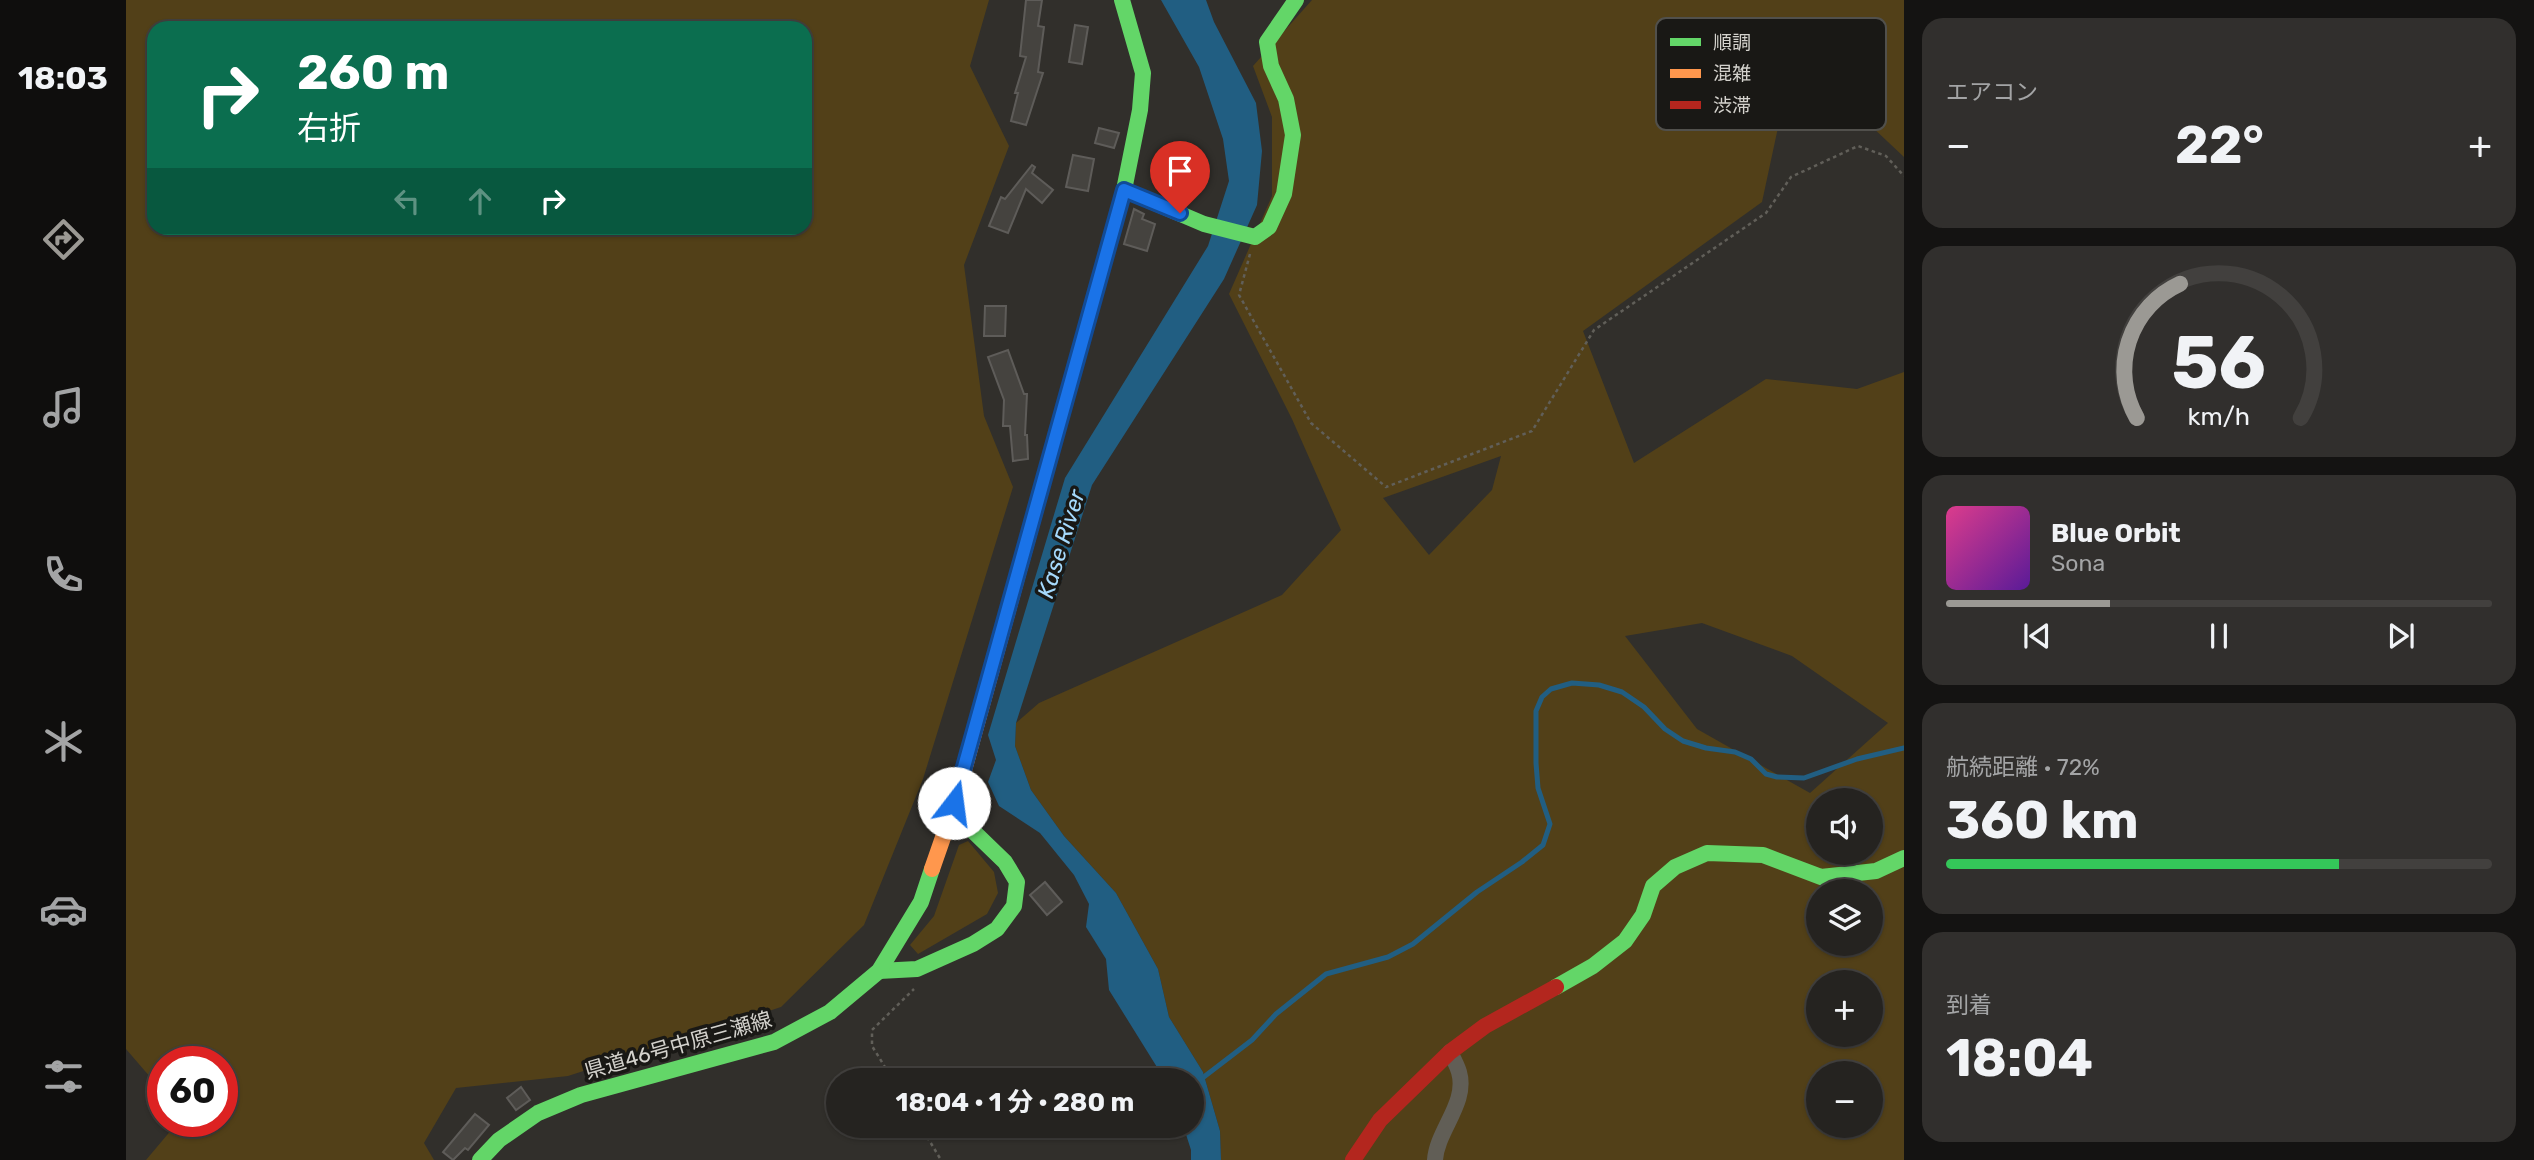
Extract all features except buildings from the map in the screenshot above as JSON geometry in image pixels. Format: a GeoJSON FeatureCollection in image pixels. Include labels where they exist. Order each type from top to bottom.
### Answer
{"type":"FeatureCollection","features":[{"type":"Feature","properties":{"kind":"main road","name":"県道46号中原三瀬線"},"geometry":{"type":"LineString","coordinates":[[480,1160],[499,1140],[549,1108],[581,1096],[774,1042],[830,1012],[878,971],[921,902],[954,803],[1124,190],[1140,110],[1143,73],[1122,0]]}},
{"type":"Feature","properties":{"kind":"main road"},"geometry":{"type":"LineString","coordinates":[[1124,190],[1204,224],[1255,237],[1269,228],[1284,194],[1293,135],[1286,99],[1271,66],[1267,42],[1296,0]]}},
{"type":"Feature","properties":{"kind":"main road"},"geometry":{"type":"LineString","coordinates":[[878,971],[917,969],[973,944],[997,929],[1014,906],[1017,882],[1005,862],[975,833],[954,803]]}},
{"type":"Feature","properties":{"kind":"main road"},"geometry":{"type":"LineString","coordinates":[[1353,1160],[1380,1120],[1450,1052],[1485,1026],[1593,966],[1625,941],[1643,915],[1653,886],[1675,867],[1707,853],[1763,855],[1821,877],[1876,871],[1904,859]]}},
{"type":"Feature","properties":{"kind":"street"},"geometry":{"type":"LineString","coordinates":[[1435,1160],[1436,1147],[1459,1096],[1460,1074],[1450,1052]]}},
{"type":"Feature","properties":{"kind":"path"},"geometry":{"type":"LineString","coordinates":[[1255,237],[1239,295],[1311,423],[1386,487],[1532,431],[1594,330],[1766,213],[1791,177],[1858,146],[1886,156],[1904,176]]}},
{"type":"Feature","properties":{"kind":"path"},"geometry":{"type":"LineString","coordinates":[[885,1068],[872,1046],[872,1030],[919,985]]}},
{"type":"Feature","properties":{"kind":"path"},"geometry":{"type":"LineString","coordinates":[[928,1138],[941,1160]]}},
{"type":"Feature","properties":{"kind":"shaded area"},"geometry":{"type":"Polygon","coordinates":[[[126,0],[989,0],[970,66],[1009,146],[964,265],[984,416],[1013,487],[923,779],[864,925],[781,1007],[568,1076],[456,1088],[424,1143],[434,1160],[146,1160],[165,1137],[238,1137],[238,1046],[147,1046],[147,1073],[126,1049],[126,0]]]}},
{"type":"Feature","properties":{"kind":"shaded area"},"geometry":{"type":"Polygon","coordinates":[[[1312,0],[1904,0],[1904,157],[1875,130],[1886,130],[1886,18],[1656,18],[1656,130],[1777,130],[1762,202],[1583,331],[1634,463],[1766,379],[1857,389],[1904,372],[1904,1160],[1221,1160],[1220,1131],[1204,1068],[1201,1068],[1169,1017],[1158,969],[1116,893],[1064,836],[1031,790],[1015,746],[1016,723],[1039,703],[1282,595],[1341,530],[1292,419],[1229,294],[1272,196],[1272,117],[1253,66],[1312,0]],[[1501,456],[1383,498],[1429,555],[1492,490],[1501,456]],[[1702,623],[1625,636],[1697,729],[1806,791],[1806,865],[1883,865],[1883,788],[1816,788],[1888,723],[1792,656],[1702,623]]]}},
{"type":"Feature","properties":{"kind":"shaded area"},"geometry":{"type":"Polygon","coordinates":[[[968,841],[994,872],[998,893],[987,914],[918,954],[910,945],[934,916],[959,845],[968,841]]]}},
{"type":"Feature","properties":{"kind":"water","name":"Kase River"},"geometry":{"type":"Polygon","coordinates":[[[1161,0],[1206,0],[1214,22],[1256,103],[1262,151],[1257,205],[1224,279],[1092,485],[1016,723],[1015,746],[1031,790],[1064,836],[1116,893],[1158,969],[1169,1017],[1201,1068],[1158,1068],[1109,990],[1106,959],[1086,927],[1089,904],[1074,875],[1040,833],[999,806],[988,782],[996,760],[988,735],[1065,478],[1208,246],[1229,181],[1223,139],[1199,67],[1161,0]]]}},
{"type":"Feature","properties":{"kind":"water"},"geometry":{"type":"Polygon","coordinates":[[[1204,1075],[1220,1131],[1221,1160],[1191,1160],[1187,1138],[1204,1138],[1204,1075]]]}},
{"type":"Feature","properties":{"kind":"waterway"},"geometry":{"type":"LineString","coordinates":[[1204,1077],[1252,1040],[1276,1014],[1326,974],[1388,957],[1413,944],[1477,892],[1543,845],[1550,824],[1538,788],[1536,711],[1542,697],[1551,689],[1572,683],[1599,685],[1622,692],[1683,741],[1735,752],[1751,759],[1766,774],[1777,777],[1804,778],[1857,759],[1904,748]]}},
{"type":"Feature","properties":{"kind":"traffic: fast"},"geometry":{"type":"LineString","coordinates":[[1085,330],[1124,190],[1140,110],[1143,73],[1122,0]]}},
{"type":"Feature","properties":{"kind":"traffic: fast"},"geometry":{"type":"LineString","coordinates":[[1124,190],[1204,224],[1255,237],[1269,227],[1284,194],[1293,135],[1286,99],[1271,66],[1267,42],[1296,0]]}},
{"type":"Feature","properties":{"kind":"traffic: fast"},"geometry":{"type":"LineString","coordinates":[[879,971],[917,969],[973,944],[997,929],[1014,906],[1017,882],[1005,862],[975,833],[955,803]]}},
{"type":"Feature","properties":{"kind":"traffic: fast"},"geometry":{"type":"LineString","coordinates":[[1556,987],[1593,966],[1625,941],[1643,915],[1653,886],[1675,867],[1707,853],[1763,855],[1821,877],[1876,871],[1904,858]]}},
{"type":"Feature","properties":{"kind":"traffic: fast"},"geometry":{"type":"LineString","coordinates":[[480,1160],[499,1140],[538,1113],[581,1095],[774,1042],[830,1012],[879,971],[921,902],[932,869]]}},
{"type":"Feature","properties":{"kind":"traffic: slow"},"geometry":{"type":"LineString","coordinates":[[932,869],[955,803],[1085,330]]}},
{"type":"Feature","properties":{"kind":"traffic: jam"},"geometry":{"type":"LineString","coordinates":[[1353,1160],[1380,1120],[1450,1052],[1485,1026],[1556,987]]}},
{"type":"Feature","properties":{"kind":"route"},"geometry":{"type":"LineString","coordinates":[[954,803],[1124,190],[1180,213]]}}]}
